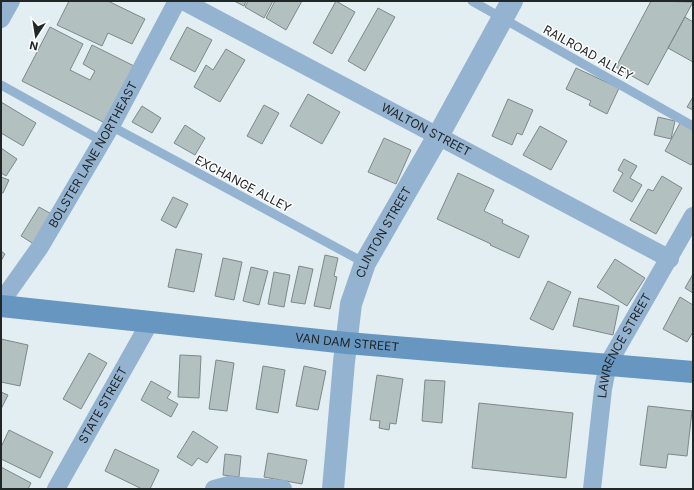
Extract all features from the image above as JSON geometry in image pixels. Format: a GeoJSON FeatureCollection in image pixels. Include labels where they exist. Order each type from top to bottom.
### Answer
{"type":"FeatureCollection","features":[{"type":"Feature","properties":{"kind":"main road","name":"VAN DAM STREET"},"geometry":{"type":"LineString","coordinates":[[1,306],[347,343],[693,372]]}},
{"type":"Feature","properties":{"kind":"street"},"geometry":{"type":"LineString","coordinates":[[1,19],[11,1]]}},
{"type":"Feature","properties":{"kind":"street","name":"BOLSTER LANE NORTHEAST"},"geometry":{"type":"LineString","coordinates":[[1,302],[40,246],[107,134],[177,1]]}},
{"type":"Feature","properties":{"kind":"street","name":"WALTON STREET"},"geometry":{"type":"LineString","coordinates":[[183,1],[670,259]]}},
{"type":"Feature","properties":{"kind":"street","name":"CLINTON STREET"},"geometry":{"type":"LineString","coordinates":[[333,489],[344,362],[351,304],[365,263],[508,10]]}},
{"type":"Feature","properties":{"kind":"street","name":"LAWRENCE STREET"},"geometry":{"type":"LineString","coordinates":[[592,489],[603,389],[608,364],[670,259],[693,216]]}},
{"type":"Feature","properties":{"kind":"street","name":"STATE STREET"},"geometry":{"type":"LineString","coordinates":[[56,489],[150,322]]}},
{"type":"Feature","properties":{"kind":"street"},"geometry":{"type":"LineString","coordinates":[[214,489],[229,485],[283,489]]}},
{"type":"Feature","properties":{"kind":"lane","name":"RAILROAD ALLEY"},"geometry":{"type":"LineString","coordinates":[[472,1],[508,10],[693,126]]}},
{"type":"Feature","properties":{"kind":"lane","name":"EXCHANGE ALLEY"},"geometry":{"type":"LineString","coordinates":[[1,85],[107,134],[365,263]]}},
{"type":"Feature","properties":{"kind":"building"},"geometry":{"type":"Polygon","coordinates":[[[69,1],[108,1],[145,19],[132,44],[108,33],[102,46],[57,25],[69,1]]]}},
{"type":"Feature","properties":{"kind":"building"},"geometry":{"type":"Polygon","coordinates":[[[234,1],[246,1],[244,6],[234,1]]]}},
{"type":"Feature","properties":{"kind":"building"},"geometry":{"type":"Polygon","coordinates":[[[248,1],[273,1],[264,18],[245,7],[248,1]]]}},
{"type":"Feature","properties":{"kind":"building"},"geometry":{"type":"Polygon","coordinates":[[[275,1],[302,1],[286,30],[266,18],[275,1]]]}},
{"type":"Feature","properties":{"kind":"building"},"geometry":{"type":"Polygon","coordinates":[[[336,1],[355,12],[332,54],[313,43],[336,1]]]}},
{"type":"Feature","properties":{"kind":"building"},"geometry":{"type":"Polygon","coordinates":[[[651,1],[693,2],[648,85],[616,67],[651,1]]]}},
{"type":"Feature","properties":{"kind":"building"},"geometry":{"type":"Polygon","coordinates":[[[378,8],[395,17],[365,71],[348,61],[378,8]]]}},
{"type":"Feature","properties":{"kind":"building"},"geometry":{"type":"Polygon","coordinates":[[[685,17],[693,22],[693,62],[668,48],[685,17]]]}},
{"type":"Feature","properties":{"kind":"building"},"geometry":{"type":"Polygon","coordinates":[[[50,27],[83,44],[70,70],[90,80],[95,71],[83,64],[92,45],[140,69],[111,126],[22,81],[50,27]]]}},
{"type":"Feature","properties":{"kind":"building"},"geometry":{"type":"Polygon","coordinates":[[[187,27],[212,40],[195,72],[170,59],[187,27]]]}},
{"type":"Feature","properties":{"kind":"building"},"geometry":{"type":"Polygon","coordinates":[[[226,49],[245,60],[220,102],[194,87],[206,65],[213,70],[226,49]]]}},
{"type":"Feature","properties":{"kind":"building"},"geometry":{"type":"Polygon","coordinates":[[[576,68],[619,88],[607,114],[589,105],[591,101],[566,89],[576,68]]]}},
{"type":"Feature","properties":{"kind":"building"},"geometry":{"type":"Polygon","coordinates":[[[308,94],[340,112],[322,144],[290,126],[308,94]]]}},
{"type":"Feature","properties":{"kind":"building"},"geometry":{"type":"Polygon","coordinates":[[[693,97],[693,110],[687,107],[693,97]]]}},
{"type":"Feature","properties":{"kind":"building"},"geometry":{"type":"Polygon","coordinates":[[[508,99],[533,110],[522,135],[517,133],[512,145],[492,136],[508,99]]]}},
{"type":"Feature","properties":{"kind":"building"},"geometry":{"type":"Polygon","coordinates":[[[1,102],[36,123],[23,146],[1,133],[1,102]]]}},
{"type":"Feature","properties":{"kind":"building"},"geometry":{"type":"Polygon","coordinates":[[[264,105],[279,113],[262,144],[247,136],[264,105]]]}},
{"type":"Feature","properties":{"kind":"building"},"geometry":{"type":"Polygon","coordinates":[[[142,106],[161,118],[152,133],[132,122],[142,106]]]}},
{"type":"Feature","properties":{"kind":"building"},"geometry":{"type":"Polygon","coordinates":[[[658,117],[675,121],[671,139],[654,135],[658,117]]]}},
{"type":"Feature","properties":{"kind":"building"},"geometry":{"type":"Polygon","coordinates":[[[680,123],[693,130],[693,162],[691,165],[665,151],[680,123]]]}},
{"type":"Feature","properties":{"kind":"building"},"geometry":{"type":"Polygon","coordinates":[[[185,125],[205,138],[195,155],[174,143],[185,125]]]}},
{"type":"Feature","properties":{"kind":"building"},"geometry":{"type":"Polygon","coordinates":[[[540,126],[567,141],[551,170],[523,155],[540,126]]]}},
{"type":"Feature","properties":{"kind":"building"},"geometry":{"type":"Polygon","coordinates":[[[384,138],[411,150],[396,184],[368,172],[384,138]]]}},
{"type":"Feature","properties":{"kind":"building"},"geometry":{"type":"Polygon","coordinates":[[[1,148],[17,159],[6,176],[1,173],[1,148]]]}},
{"type":"Feature","properties":{"kind":"building"},"geometry":{"type":"Polygon","coordinates":[[[624,159],[637,166],[630,178],[642,185],[632,202],[613,191],[623,173],[618,170],[624,159]]]}},
{"type":"Feature","properties":{"kind":"building"},"geometry":{"type":"Polygon","coordinates":[[[458,173],[494,190],[484,211],[503,220],[502,223],[529,236],[519,258],[437,219],[458,173]]]}},
{"type":"Feature","properties":{"kind":"building"},"geometry":{"type":"Polygon","coordinates":[[[662,176],[682,188],[656,234],[630,220],[648,189],[653,191],[662,176]]]}},
{"type":"Feature","properties":{"kind":"building"},"geometry":{"type":"Polygon","coordinates":[[[1,177],[9,180],[3,193],[1,193],[1,177]]]}},
{"type":"Feature","properties":{"kind":"building"},"geometry":{"type":"Polygon","coordinates":[[[173,197],[188,204],[176,228],[161,220],[173,197]]]}},
{"type":"Feature","properties":{"kind":"building"},"geometry":{"type":"Polygon","coordinates":[[[39,207],[55,216],[37,246],[21,236],[39,207]]]}},
{"type":"Feature","properties":{"kind":"building"},"geometry":{"type":"Polygon","coordinates":[[[176,249],[202,254],[194,292],[168,287],[176,249]]]}},
{"type":"Feature","properties":{"kind":"building"},"geometry":{"type":"Polygon","coordinates":[[[1,251],[5,254],[1,261],[1,251]]]}},
{"type":"Feature","properties":{"kind":"building"},"geometry":{"type":"Polygon","coordinates":[[[325,255],[338,258],[334,276],[337,277],[330,309],[314,306],[325,255]]]}},
{"type":"Feature","properties":{"kind":"building"},"geometry":{"type":"Polygon","coordinates":[[[223,258],[242,262],[234,300],[215,296],[223,258]]]}},
{"type":"Feature","properties":{"kind":"building"},"geometry":{"type":"Polygon","coordinates":[[[615,259],[645,278],[627,306],[597,287],[615,259]]]}},
{"type":"Feature","properties":{"kind":"building"},"geometry":{"type":"Polygon","coordinates":[[[299,266],[313,269],[305,304],[291,302],[299,266]]]}},
{"type":"Feature","properties":{"kind":"building"},"geometry":{"type":"Polygon","coordinates":[[[251,267],[268,271],[259,305],[243,301],[251,267]]]}},
{"type":"Feature","properties":{"kind":"building"},"geometry":{"type":"Polygon","coordinates":[[[274,272],[290,275],[284,307],[268,304],[274,272]]]}},
{"type":"Feature","properties":{"kind":"building"},"geometry":{"type":"Polygon","coordinates":[[[693,274],[693,293],[685,288],[693,274]]]}},
{"type":"Feature","properties":{"kind":"building"},"geometry":{"type":"Polygon","coordinates":[[[548,281],[571,292],[553,330],[530,319],[548,281]]]}},
{"type":"Feature","properties":{"kind":"building"},"geometry":{"type":"Polygon","coordinates":[[[680,297],[693,305],[693,332],[687,342],[663,329],[680,297]]]}},
{"type":"Feature","properties":{"kind":"building"},"geometry":{"type":"Polygon","coordinates":[[[579,298],[619,306],[613,335],[573,326],[579,298]]]}},
{"type":"Feature","properties":{"kind":"building"},"geometry":{"type":"Polygon","coordinates":[[[1,339],[28,345],[20,386],[1,382],[1,339]]]}},
{"type":"Feature","properties":{"kind":"building"},"geometry":{"type":"Polygon","coordinates":[[[89,353],[107,363],[81,409],[63,399],[89,353]]]}},
{"type":"Feature","properties":{"kind":"building"},"geometry":{"type":"Polygon","coordinates":[[[180,355],[201,356],[199,398],[178,397],[180,355]]]}},
{"type":"Feature","properties":{"kind":"building"},"geometry":{"type":"Polygon","coordinates":[[[216,360],[234,363],[227,411],[209,409],[216,360]]]}},
{"type":"Feature","properties":{"kind":"building"},"geometry":{"type":"Polygon","coordinates":[[[263,366],[285,370],[278,413],[256,409],[263,366]]]}},
{"type":"Feature","properties":{"kind":"building"},"geometry":{"type":"Polygon","coordinates":[[[304,366],[326,371],[318,410],[296,406],[304,366]]]}},
{"type":"Feature","properties":{"kind":"building"},"geometry":{"type":"Polygon","coordinates":[[[377,375],[403,379],[396,424],[390,423],[389,430],[379,428],[380,421],[370,420],[377,375]]]}},
{"type":"Feature","properties":{"kind":"building"},"geometry":{"type":"Polygon","coordinates":[[[425,380],[445,381],[442,423],[422,421],[425,380]]]}},
{"type":"Feature","properties":{"kind":"building"},"geometry":{"type":"Polygon","coordinates":[[[151,381],[171,392],[167,398],[178,404],[171,417],[141,400],[151,381]]]}},
{"type":"Feature","properties":{"kind":"building"},"geometry":{"type":"Polygon","coordinates":[[[1,392],[8,395],[1,409],[1,392]]]}},
{"type":"Feature","properties":{"kind":"building"},"geometry":{"type":"Polygon","coordinates":[[[479,403],[573,413],[566,478],[472,468],[479,403]]]}},
{"type":"Feature","properties":{"kind":"building"},"geometry":{"type":"Polygon","coordinates":[[[648,406],[692,411],[687,456],[668,454],[666,468],[640,465],[648,406]]]}},
{"type":"Feature","properties":{"kind":"building"},"geometry":{"type":"Polygon","coordinates":[[[9,430],[53,452],[40,478],[1,459],[1,447],[9,430]]]}},
{"type":"Feature","properties":{"kind":"building"},"geometry":{"type":"Polygon","coordinates":[[[193,431],[218,447],[207,463],[198,458],[192,466],[177,457],[193,431]]]}},
{"type":"Feature","properties":{"kind":"building"},"geometry":{"type":"Polygon","coordinates":[[[115,449],[159,470],[150,489],[142,489],[105,471],[115,449]]]}},
{"type":"Feature","properties":{"kind":"building"},"geometry":{"type":"Polygon","coordinates":[[[268,453],[307,460],[302,484],[264,477],[268,453]]]}},
{"type":"Feature","properties":{"kind":"building"},"geometry":{"type":"Polygon","coordinates":[[[225,454],[241,456],[239,477],[223,475],[225,454]]]}},
{"type":"Feature","properties":{"kind":"building"},"geometry":{"type":"Polygon","coordinates":[[[1,467],[31,483],[28,489],[1,489],[1,467]]]}}]}
